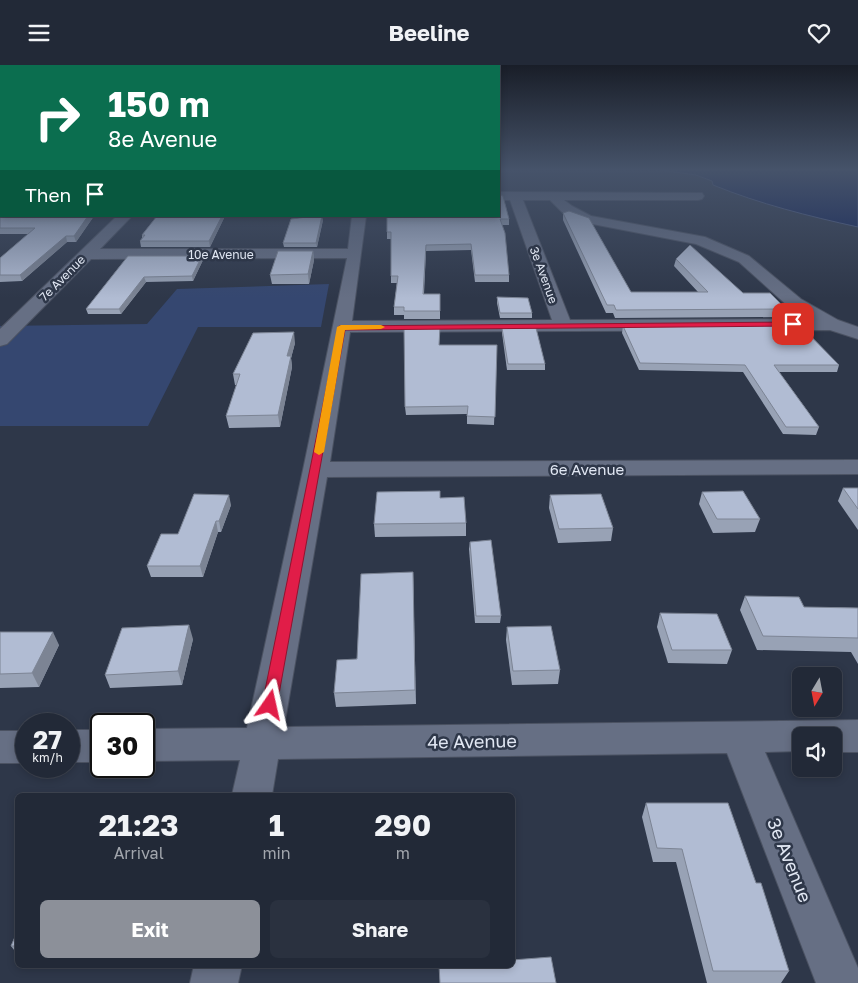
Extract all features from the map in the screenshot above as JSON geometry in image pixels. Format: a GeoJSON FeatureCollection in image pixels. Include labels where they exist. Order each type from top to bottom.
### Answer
{"type":"FeatureCollection","features":[{"type":"Feature","properties":{"kind":"street","name":"3e Avenue"},"geometry":{"type":"LineString","coordinates":[[521,213],[563,326]]}},
{"type":"Feature","properties":{"kind":"street"},"geometry":{"type":"LineString","coordinates":[[575,213],[587,219],[700,240],[744,259],[795,303],[832,324],[858,333]]}},
{"type":"Feature","properties":{"kind":"street","name":"7e Avenue"},"geometry":{"type":"LineString","coordinates":[[0,340],[124,217]]}},
{"type":"Feature","properties":{"kind":"street"},"geometry":{"type":"LineString","coordinates":[[252,793],[316,470],[355,253],[359,217]]}},
{"type":"Feature","properties":{"kind":"street","name":"10e Avenue"},"geometry":{"type":"LineString","coordinates":[[87,254],[355,253]]}},
{"type":"Feature","properties":{"kind":"street"},"geometry":{"type":"LineString","coordinates":[[341,327],[832,324]]}},
{"type":"Feature","properties":{"kind":"street","name":"6e Avenue"},"geometry":{"type":"LineString","coordinates":[[316,470],[858,467]]}},
{"type":"Feature","properties":{"kind":"street"},"geometry":{"type":"LineString","coordinates":[[842,735],[858,735]]}},
{"type":"Feature","properties":{"kind":"street","name":"4e Avenue"},"geometry":{"type":"LineString","coordinates":[[155,745],[792,736]]}},
{"type":"Feature","properties":{"kind":"street","name":"3e Avenue"},"geometry":{"type":"LineString","coordinates":[[740,737],[840,983]]}},
{"type":"Feature","properties":{"kind":"street"},"geometry":{"type":"LineString","coordinates":[[0,747],[15,747]]}},
{"type":"Feature","properties":{"kind":"street"},"geometry":{"type":"LineString","coordinates":[[214,983],[217,968]]}},
{"type":"Feature","properties":{"kind":"shaded area"},"geometry":{"type":"Polygon","coordinates":[[[799,213],[858,213],[858,227],[799,213]]]}},
{"type":"Feature","properties":{"kind":"shaded area"},"geometry":{"type":"Polygon","coordinates":[[[329,284],[321,327],[198,327],[148,426],[0,426],[0,326],[147,324],[177,289],[329,284]]]}},
{"type":"Feature","properties":{"kind":"building"},"geometry":{"type":"Polygon","coordinates":[[[500,213],[507,213],[509,219],[500,219],[505,233],[509,275],[475,275],[471,244],[426,245],[423,294],[440,294],[440,311],[404,311],[404,307],[394,307],[398,276],[391,276],[391,232],[387,232],[387,217],[500,217],[500,213]]]}},
{"type":"Feature","properties":{"kind":"building"},"geometry":{"type":"Polygon","coordinates":[[[563,213],[574,213],[589,218],[631,292],[708,292],[676,259],[690,245],[743,293],[770,293],[786,309],[616,310],[614,305],[607,305],[563,213]]]}},
{"type":"Feature","properties":{"kind":"building"},"geometry":{"type":"Polygon","coordinates":[[[0,217],[87,217],[74,236],[66,236],[20,275],[0,275],[0,258],[35,228],[0,228],[0,217]]]}},
{"type":"Feature","properties":{"kind":"building"},"geometry":{"type":"Polygon","coordinates":[[[156,217],[221,217],[209,241],[140,241],[145,235],[142,235],[156,217]]]}},
{"type":"Feature","properties":{"kind":"building"},"geometry":{"type":"Polygon","coordinates":[[[322,217],[316,243],[283,243],[291,219],[322,217]]]}},
{"type":"Feature","properties":{"kind":"building"},"geometry":{"type":"Polygon","coordinates":[[[278,251],[313,251],[308,274],[270,275],[278,251]]]}},
{"type":"Feature","properties":{"kind":"building"},"geometry":{"type":"Polygon","coordinates":[[[128,256],[202,256],[192,276],[144,277],[119,309],[86,309],[128,256]]]}},
{"type":"Feature","properties":{"kind":"building"},"geometry":{"type":"Polygon","coordinates":[[[497,297],[528,298],[532,313],[500,313],[497,297]]]}},
{"type":"Feature","properties":{"kind":"building"},"geometry":{"type":"Polygon","coordinates":[[[800,325],[839,365],[774,365],[819,427],[786,427],[745,365],[640,363],[623,326],[800,325]]]}},
{"type":"Feature","properties":{"kind":"building"},"geometry":{"type":"Polygon","coordinates":[[[404,327],[440,327],[439,345],[497,345],[495,417],[467,416],[468,406],[405,407],[404,327]]]}},
{"type":"Feature","properties":{"kind":"building"},"geometry":{"type":"Polygon","coordinates":[[[502,328],[536,328],[545,364],[508,364],[502,328]]]}},
{"type":"Feature","properties":{"kind":"building"},"geometry":{"type":"Polygon","coordinates":[[[294,332],[287,356],[291,356],[278,415],[226,416],[240,374],[233,374],[253,333],[294,332]]]}},
{"type":"Feature","properties":{"kind":"building"},"geometry":{"type":"Polygon","coordinates":[[[843,488],[858,488],[858,509],[843,488]]]}},
{"type":"Feature","properties":{"kind":"building"},"geometry":{"type":"Polygon","coordinates":[[[440,491],[440,498],[464,497],[466,523],[374,524],[377,492],[440,491]]]}},
{"type":"Feature","properties":{"kind":"building"},"geometry":{"type":"Polygon","coordinates":[[[743,491],[760,519],[717,519],[702,492],[743,491]]]}},
{"type":"Feature","properties":{"kind":"building"},"geometry":{"type":"Polygon","coordinates":[[[194,494],[229,495],[219,521],[216,521],[200,566],[147,566],[161,534],[178,534],[194,494]]]}},
{"type":"Feature","properties":{"kind":"building"},"geometry":{"type":"Polygon","coordinates":[[[601,494],[613,528],[559,529],[550,495],[601,494]]]}},
{"type":"Feature","properties":{"kind":"building"},"geometry":{"type":"Polygon","coordinates":[[[491,540],[501,616],[476,616],[470,542],[491,540]]]}},
{"type":"Feature","properties":{"kind":"building"},"geometry":{"type":"Polygon","coordinates":[[[413,572],[415,690],[334,693],[337,660],[357,659],[361,574],[413,572]]]}},
{"type":"Feature","properties":{"kind":"building"},"geometry":{"type":"Polygon","coordinates":[[[745,596],[799,597],[804,607],[858,608],[858,638],[763,636],[745,596]]]}},
{"type":"Feature","properties":{"kind":"building"},"geometry":{"type":"Polygon","coordinates":[[[660,613],[717,614],[732,650],[672,650],[660,613]]]}},
{"type":"Feature","properties":{"kind":"building"},"geometry":{"type":"Polygon","coordinates":[[[189,625],[178,671],[105,675],[122,628],[189,625]]]}},
{"type":"Feature","properties":{"kind":"building"},"geometry":{"type":"Polygon","coordinates":[[[551,626],[560,670],[513,671],[507,627],[551,626]]]}},
{"type":"Feature","properties":{"kind":"building"},"geometry":{"type":"Polygon","coordinates":[[[0,632],[53,632],[32,673],[0,674],[0,632]]]}},
{"type":"Feature","properties":{"kind":"building"},"geometry":{"type":"Polygon","coordinates":[[[646,803],[728,803],[756,883],[761,883],[789,971],[713,971],[682,849],[657,848],[646,803]]]}},
{"type":"Feature","properties":{"kind":"building"},"geometry":{"type":"Polygon","coordinates":[[[15,937],[15,946],[11,946],[15,937]]]}},
{"type":"Feature","properties":{"kind":"building"},"geometry":{"type":"Polygon","coordinates":[[[551,957],[556,983],[440,983],[439,968],[515,968],[515,960],[551,957]]]}},
{"type":"Feature","properties":{"kind":"slow traffic"},"geometry":{"type":"LineString","coordinates":[[319,452],[341,327],[381,327]]}},
{"type":"Feature","properties":{"kind":"route"},"geometry":{"type":"LineString","coordinates":[[270,705],[316,470],[341,327],[793,324]]}}]}
